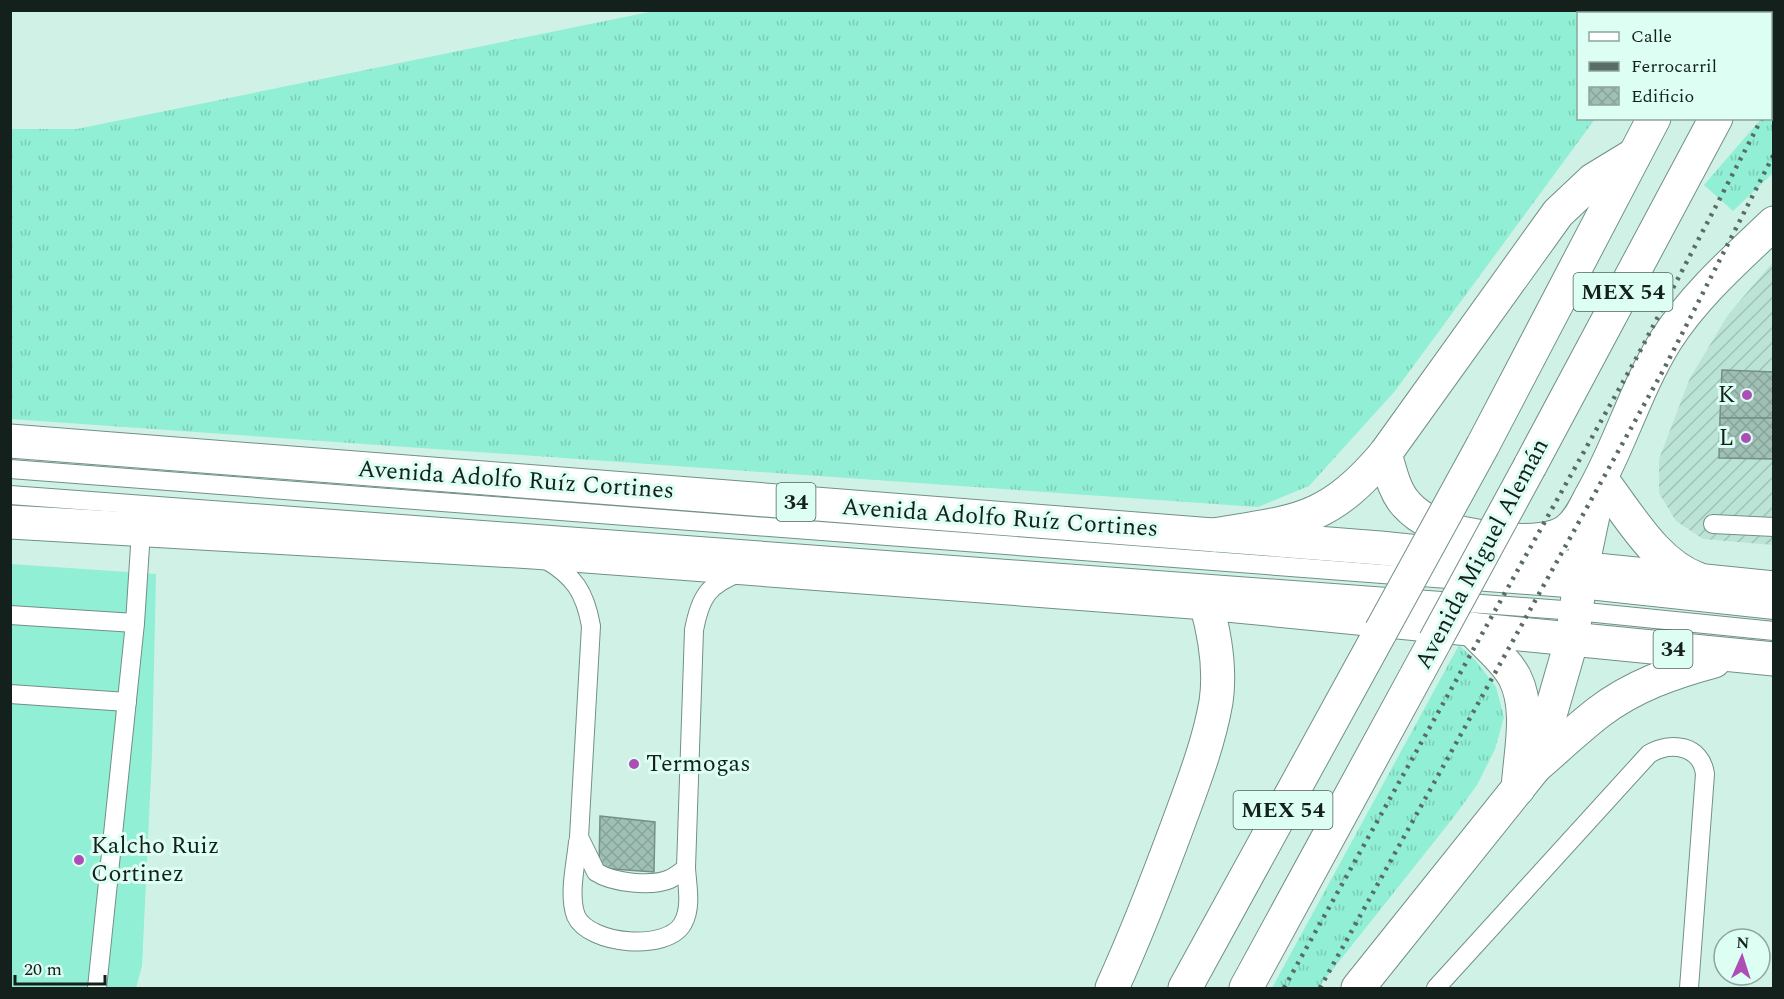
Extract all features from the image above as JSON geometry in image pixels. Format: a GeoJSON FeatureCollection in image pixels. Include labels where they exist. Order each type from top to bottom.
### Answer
{"type":"FeatureCollection","features":[{"type":"Feature","properties":{"kind":"main road","name":"Avenida Miguel Alemán"},"geometry":{"type":"LineString","coordinates":[[1185,988],[1484,445],[1653,120]]}},
{"type":"Feature","properties":{"kind":"main road","name":"Avenida Miguel Alemán"},"geometry":{"type":"LineString","coordinates":[[1246,988],[1716,120]]}},
{"type":"Feature","properties":{"kind":"main road"},"geometry":{"type":"LineString","coordinates":[[1214,535],[1288,523],[1319,513],[1347,495],[1385,454],[1558,213],[1593,180],[1634,155]]}},
{"type":"Feature","properties":{"kind":"main road"},"geometry":{"type":"LineString","coordinates":[[1385,454],[1397,491],[1405,504],[1436,525],[1492,538],[1557,537],[1578,520],[1601,479],[1638,393],[1666,340],[1706,288],[1773,223]]}},
{"type":"Feature","properties":{"kind":"main road","name":"Avenida Adolfo Ruíz Cortines"},"geometry":{"type":"LineString","coordinates":[[10,441],[1214,535],[1577,602],[1733,655],[1773,659]]}},
{"type":"Feature","properties":{"kind":"main road"},"geometry":{"type":"LineString","coordinates":[[1601,479],[1647,540],[1670,563],[1686,575],[1705,582]]}},
{"type":"Feature","properties":{"kind":"main road"},"geometry":{"type":"LineString","coordinates":[[1526,778],[1577,602],[1601,479]]}},
{"type":"Feature","properties":{"kind":"main road","name":"Avenida Adolfo Ruíz Cortines"},"geometry":{"type":"LineString","coordinates":[[10,522],[533,552],[754,568],[1206,603],[1472,629],[1577,602],[1705,582],[1773,588]]}},
{"type":"Feature","properties":{"kind":"main road"},"geometry":{"type":"LineString","coordinates":[[1112,988],[1142,921],[1204,752],[1216,700],[1218,662],[1215,635],[1206,603]]}},
{"type":"Feature","properties":{"kind":"main road"},"geometry":{"type":"LineString","coordinates":[[1472,629],[1514,676],[1521,693],[1526,778]]}},
{"type":"Feature","properties":{"kind":"main road"},"geometry":{"type":"LineString","coordinates":[[1358,988],[1526,778],[1600,711],[1636,688],[1671,673],[1733,655]]}},
{"type":"Feature","properties":{"kind":"lane"},"geometry":{"type":"LineString","coordinates":[[10,468],[1577,602],[1773,631]]}},
{"type":"Feature","properties":{"kind":"lane"},"geometry":{"type":"LineString","coordinates":[[10,495],[1577,602],[1773,610]]}},
{"type":"Feature","properties":{"kind":"lane"},"geometry":{"type":"LineString","coordinates":[[1713,524],[1773,527]]}},
{"type":"Feature","properties":{"kind":"lane"},"geometry":{"type":"LineString","coordinates":[[97,988],[135,623],[141,531]]}},
{"type":"Feature","properties":{"kind":"lane"},"geometry":{"type":"LineString","coordinates":[[533,552],[566,571],[579,589],[588,608],[591,626],[574,893],[577,918],[587,929],[607,937],[640,942],[672,935],[683,924],[687,911],[686,868],[694,630],[698,612],[704,596],[722,579],[754,568]]}},
{"type":"Feature","properties":{"kind":"lane"},"geometry":{"type":"LineString","coordinates":[[10,615],[135,623]]}},
{"type":"Feature","properties":{"kind":"lane"},"geometry":{"type":"LineString","coordinates":[[10,694],[127,702]]}},
{"type":"Feature","properties":{"kind":"lane"},"geometry":{"type":"LineString","coordinates":[[1436,988],[1649,754],[1659,748],[1670,746],[1691,751],[1699,756],[1705,774],[1689,988]]}},
{"type":"Feature","properties":{"kind":"lane"},"geometry":{"type":"LineString","coordinates":[[579,837],[592,869],[601,876],[657,882],[670,878],[686,868]]}},
{"type":"Feature","properties":{"kind":"shaded area"},"geometry":{"type":"Polygon","coordinates":[[[1773,262],[1773,545],[1703,539],[1676,521],[1659,493],[1659,459],[1690,378],[1728,315],[1773,262]]]}},
{"type":"Feature","properties":{"kind":"green space"},"geometry":{"type":"Polygon","coordinates":[[[659,10],[1666,10],[1665,12],[1577,12],[1577,120],[1594,120],[1395,391],[1309,486],[1258,507],[11,419],[11,129],[77,129],[659,10]]]}},
{"type":"Feature","properties":{"kind":"green space"},"geometry":{"type":"Polygon","coordinates":[[[1773,104],[1773,173],[1733,211],[1704,185],[1760,120],[1772,120],[1773,104]]]}},
{"type":"Feature","properties":{"kind":"green space","name":"Kalcho Ruiz Cortinez"},"geometry":{"type":"Polygon","coordinates":[[[10,564],[156,574],[152,754],[142,966],[136,988],[11,988],[10,564]]]}},
{"type":"Feature","properties":{"kind":"green space"},"geometry":{"type":"Polygon","coordinates":[[[1459,645],[1476,661],[1496,687],[1504,717],[1495,749],[1477,785],[1318,988],[1272,988],[1459,645]]]}},
{"type":"Feature","properties":{"kind":"building","name":"K"},"geometry":{"type":"Polygon","coordinates":[[[1722,370],[1774,372],[1774,418],[1720,418],[1722,370]]]}},
{"type":"Feature","properties":{"kind":"building","name":"L"},"geometry":{"type":"Polygon","coordinates":[[[1720,418],[1774,418],[1774,459],[1719,458],[1720,418]]]}},
{"type":"Feature","properties":{"kind":"building"},"geometry":{"type":"Polygon","coordinates":[[[600,816],[655,822],[654,872],[599,868],[600,816]]]}},
{"type":"Feature","properties":{"kind":"railway"},"geometry":{"type":"LineString","coordinates":[[1284,988],[1638,355],[1761,120]]}},
{"type":"Feature","properties":{"kind":"railway"},"geometry":{"type":"LineString","coordinates":[[1320,988],[1665,367],[1774,154]]}},
{"type":"Feature","properties":{"kind":"place","name":"K"},"geometry":{"type":"Point","coordinates":[1747,395]}},
{"type":"Feature","properties":{"kind":"place","name":"L"},"geometry":{"type":"Point","coordinates":[1746,438]}},
{"type":"Feature","properties":{"kind":"place","name":"Termogas"},"geometry":{"type":"Point","coordinates":[634,764]}},
{"type":"Feature","properties":{"kind":"place","name":"Kalcho Ruiz Cortinez"},"geometry":{"type":"Point","coordinates":[79,860]}}]}
